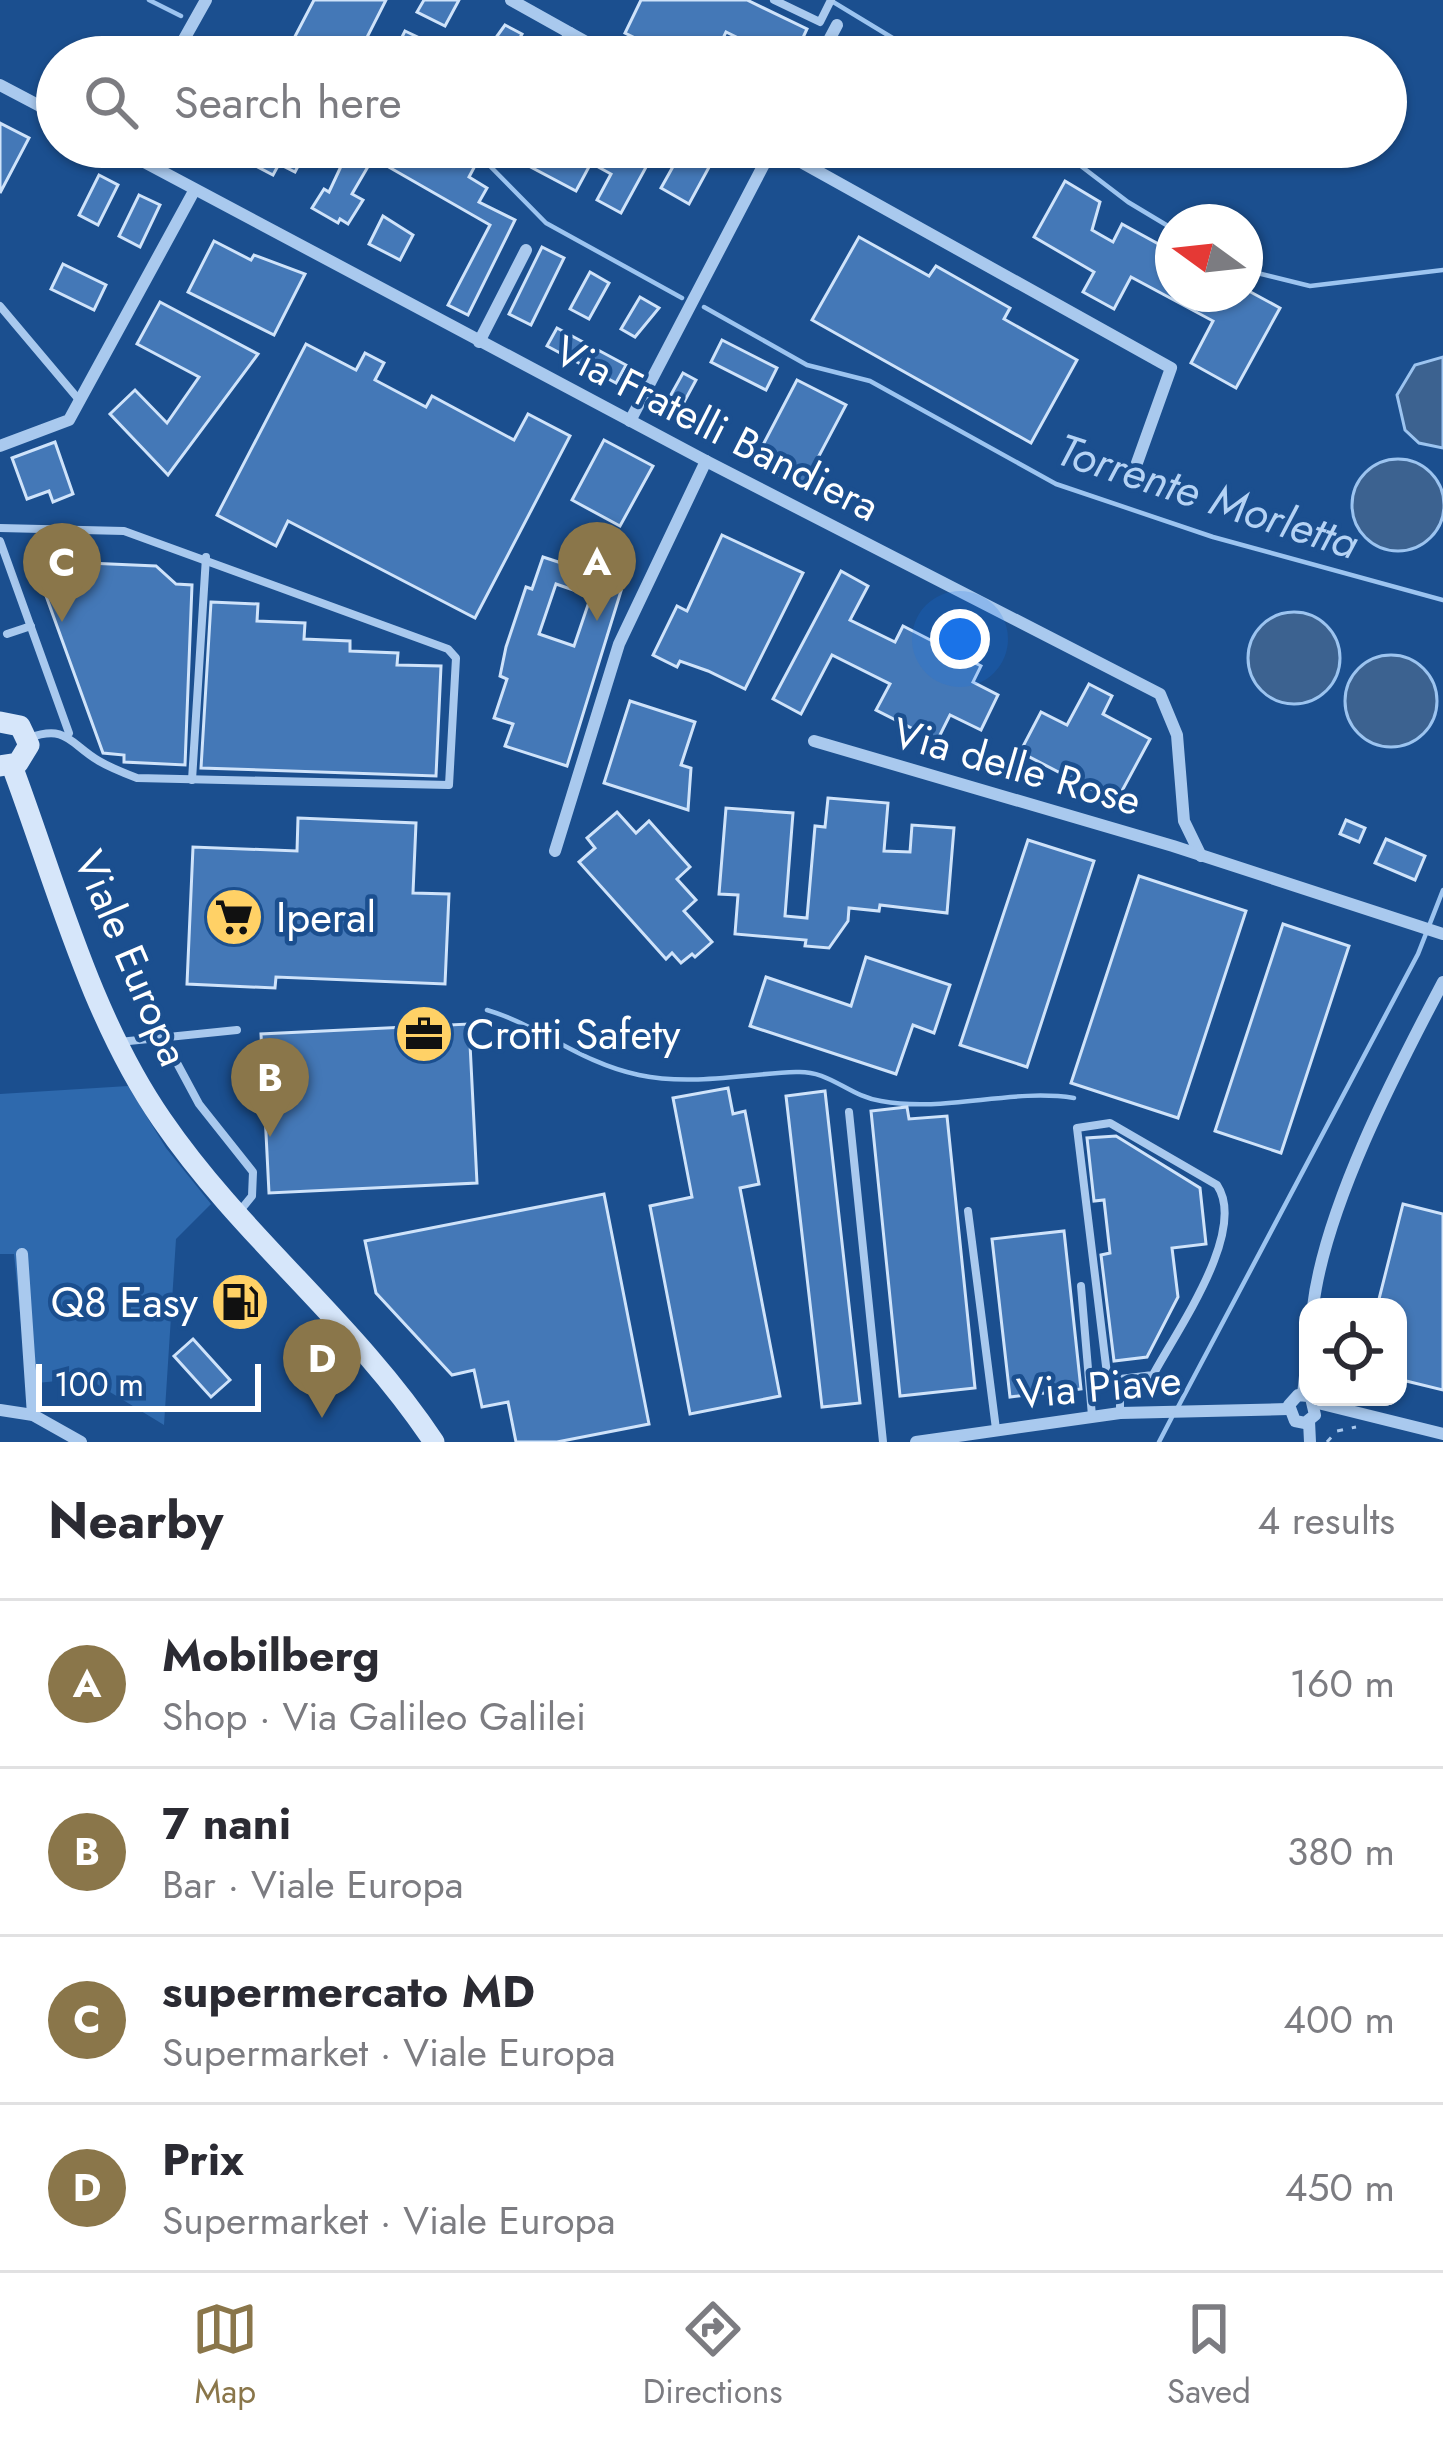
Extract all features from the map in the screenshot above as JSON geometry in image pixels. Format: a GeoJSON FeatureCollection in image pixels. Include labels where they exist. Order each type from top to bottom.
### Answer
{"type":"FeatureCollection","features":[{"type":"Feature","properties":{"kind":"street"},"geometry":{"type":"LineString","coordinates":[[186,36],[206,0]]}},
{"type":"Feature","properties":{"kind":"street"},"geometry":{"type":"LineString","coordinates":[[511,0],[575,36]]}},
{"type":"Feature","properties":{"kind":"street"},"geometry":{"type":"LineString","coordinates":[[831,36],[837,25]]}},
{"type":"Feature","properties":{"kind":"street"},"geometry":{"type":"LineString","coordinates":[[0,85],[36,105]]}},
{"type":"Feature","properties":{"kind":"street","name":"Via Fratelli Bandiera"},"geometry":{"type":"LineString","coordinates":[[154,168],[706,461],[1160,694],[1177,735],[1181,798],[1191,837]]}},
{"type":"Feature","properties":{"kind":"street"},"geometry":{"type":"LineString","coordinates":[[630,421],[762,168]]}},
{"type":"Feature","properties":{"kind":"street"},"geometry":{"type":"LineString","coordinates":[[811,168],[1171,368],[1132,474]]}},
{"type":"Feature","properties":{"kind":"street"},"geometry":{"type":"LineString","coordinates":[[0,446],[69,421],[194,191]]}},
{"type":"Feature","properties":{"kind":"street"},"geometry":{"type":"LineString","coordinates":[[479,342],[526,250]]}},
{"type":"Feature","properties":{"kind":"street"},"geometry":{"type":"LineString","coordinates":[[555,851],[619,644],[706,461]]}},
{"type":"Feature","properties":{"kind":"street"},"geometry":{"type":"LineString","coordinates":[[0,722],[20,725],[28,738]]}},
{"type":"Feature","properties":{"kind":"street","name":"Viale Europa"},"geometry":{"type":"LineString","coordinates":[[28,738],[24,758],[6,766],[118,1042],[159,1116],[234,1216],[328,1311],[434,1442]]}},
{"type":"Feature","properties":{"kind":"street","name":"Via delle Rose"},"geometry":{"type":"LineString","coordinates":[[814,741],[1443,934]]}},
{"type":"Feature","properties":{"kind":"street","name":"Via delle Rose"},"geometry":{"type":"LineString","coordinates":[[1191,837],[1201,856]]}},
{"type":"Feature","properties":{"kind":"street"},"geometry":{"type":"LineString","coordinates":[[1314,1298],[1327,1236],[1343,1195],[1443,982]]}},
{"type":"Feature","properties":{"kind":"street"},"geometry":{"type":"LineString","coordinates":[[22,1255],[33,1415]]}},
{"type":"Feature","properties":{"kind":"street"},"geometry":{"type":"LineString","coordinates":[[1299,1397],[1294,1397],[1288,1409],[1295,1421],[1309,1421]]}},
{"type":"Feature","properties":{"kind":"street"},"geometry":{"type":"LineString","coordinates":[[1310,1442],[1314,1406]]}},
{"type":"Feature","properties":{"kind":"street"},"geometry":{"type":"LineString","coordinates":[[1342,1406],[1443,1434]]}},
{"type":"Feature","properties":{"kind":"street","name":"Via Piave"},"geometry":{"type":"LineString","coordinates":[[916,1442],[1120,1413],[1288,1409]]}},
{"type":"Feature","properties":{"kind":"street"},"geometry":{"type":"LineString","coordinates":[[0,1410],[33,1415],[81,1442]]}},
{"type":"Feature","properties":{"kind":"lane"},"geometry":{"type":"LineString","coordinates":[[774,0],[820,22],[831,0]]}},
{"type":"Feature","properties":{"kind":"lane"},"geometry":{"type":"LineString","coordinates":[[0,306],[81,403]]}},
{"type":"Feature","properties":{"kind":"lane"},"geometry":{"type":"LineString","coordinates":[[0,528],[124,531],[206,557],[448,649],[456,658],[449,785],[137,778],[94,759],[70,734],[0,542]]}},
{"type":"Feature","properties":{"kind":"lane"},"geometry":{"type":"LineString","coordinates":[[192,780],[206,557]]}},
{"type":"Feature","properties":{"kind":"lane"},"geometry":{"type":"LineString","coordinates":[[7,634],[31,626]]}},
{"type":"Feature","properties":{"kind":"lane"},"geometry":{"type":"LineString","coordinates":[[28,738],[52,730],[70,734]]}},
{"type":"Feature","properties":{"kind":"lane"},"geometry":{"type":"LineString","coordinates":[[118,1042],[237,1030]]}},
{"type":"Feature","properties":{"kind":"lane"},"geometry":{"type":"LineString","coordinates":[[163,1037],[200,1104],[253,1172],[252,1196],[234,1216]]}},
{"type":"Feature","properties":{"kind":"lane"},"geometry":{"type":"LineString","coordinates":[[849,1112],[883,1442]]}},
{"type":"Feature","properties":{"kind":"lane"},"geometry":{"type":"LineString","coordinates":[[1110,1123],[1217,1185],[1227,1200],[1227,1224],[1203,1284],[1153,1376],[1120,1378],[1107,1374],[1077,1128],[1110,1123]]}},
{"type":"Feature","properties":{"kind":"lane"},"geometry":{"type":"LineString","coordinates":[[968,1211],[996,1429]]}},
{"type":"Feature","properties":{"kind":"lane"},"geometry":{"type":"LineString","coordinates":[[1081,1286],[1092,1416]]}},
{"type":"Feature","properties":{"kind":"lane"},"geometry":{"type":"LineString","coordinates":[[1120,1378],[1120,1413]]}},
{"type":"Feature","properties":{"kind":"path"},"geometry":{"type":"LineString","coordinates":[[1327,1442],[1337,1431]]}},
{"type":"Feature","properties":{"kind":"shaded area"},"geometry":{"type":"Polygon","coordinates":[[[1443,357],[1443,448],[1419,443],[1405,430],[1397,395],[1415,365],[1443,357]]]}},
{"type":"Feature","properties":{"kind":"shaded area"},"geometry":{"type":"Polygon","coordinates":[[[1398,459],[1430,473],[1444,505],[1430,537],[1398,551],[1366,537],[1352,505],[1366,473],[1398,459]]]}},
{"type":"Feature","properties":{"kind":"shaded area"},"geometry":{"type":"Polygon","coordinates":[[[1294,612],[1326,626],[1340,658],[1326,690],[1294,704],[1262,690],[1248,658],[1262,626],[1294,612]]]}},
{"type":"Feature","properties":{"kind":"shaded area"},"geometry":{"type":"Polygon","coordinates":[[[1391,655],[1423,669],[1437,701],[1423,733],[1391,747],[1359,733],[1345,701],[1359,669],[1391,655]]]}},
{"type":"Feature","properties":{"kind":"shaded area"},"geometry":{"type":"Polygon","coordinates":[[[128,1086],[166,1148],[211,1204],[176,1239],[164,1425],[87,1378],[27,1384],[14,1254],[0,1254],[0,1094],[128,1086]]]}},
{"type":"Feature","properties":{"kind":"building"},"geometry":{"type":"Polygon","coordinates":[[[314,0],[386,0],[368,36],[295,36],[314,0]]]}},
{"type":"Feature","properties":{"kind":"building"},"geometry":{"type":"Polygon","coordinates":[[[424,0],[459,0],[445,26],[417,12],[424,0]]]}},
{"type":"Feature","properties":{"kind":"building"},"geometry":{"type":"Polygon","coordinates":[[[641,0],[747,0],[807,29],[804,36],[625,33],[641,0]]]}},
{"type":"Feature","properties":{"kind":"building"},"geometry":{"type":"Polygon","coordinates":[[[505,25],[522,34],[521,36],[497,36],[505,25]]]}},
{"type":"Feature","properties":{"kind":"building"},"geometry":{"type":"Polygon","coordinates":[[[0,123],[29,138],[0,193],[0,123]]]}},
{"type":"Feature","properties":{"kind":"building"},"geometry":{"type":"Polygon","coordinates":[[[340,168],[367,168],[352,194],[363,200],[348,224],[312,208],[324,189],[329,192],[340,168]]]}},
{"type":"Feature","properties":{"kind":"building"},"geometry":{"type":"Polygon","coordinates":[[[390,168],[474,168],[469,177],[487,188],[479,202],[515,220],[468,315],[448,305],[490,225],[390,168]]]}},
{"type":"Feature","properties":{"kind":"building"},"geometry":{"type":"Polygon","coordinates":[[[533,168],[588,168],[576,191],[533,168]]]}},
{"type":"Feature","properties":{"kind":"building"},"geometry":{"type":"Polygon","coordinates":[[[600,168],[646,168],[621,213],[597,200],[611,174],[600,168]]]}},
{"type":"Feature","properties":{"kind":"building"},"geometry":{"type":"Polygon","coordinates":[[[672,168],[709,168],[689,204],[661,188],[672,168]]]}},
{"type":"Feature","properties":{"kind":"building"},"geometry":{"type":"Polygon","coordinates":[[[99,175],[118,185],[98,225],[79,215],[99,175]]]}},
{"type":"Feature","properties":{"kind":"building"},"geometry":{"type":"Polygon","coordinates":[[[1065,181],[1100,202],[1092,230],[1113,242],[1122,224],[1155,242],[1155,290],[1131,277],[1114,309],[1083,292],[1094,272],[1034,237],[1065,181]]]}},
{"type":"Feature","properties":{"kind":"building"},"geometry":{"type":"Polygon","coordinates":[[[139,195],[160,205],[140,247],[119,236],[139,195]]]}},
{"type":"Feature","properties":{"kind":"building"},"geometry":{"type":"Polygon","coordinates":[[[383,216],[413,235],[400,260],[369,244],[383,216]]]}},
{"type":"Feature","properties":{"kind":"building"},"geometry":{"type":"Polygon","coordinates":[[[859,237],[929,276],[936,266],[1010,308],[1004,319],[1077,360],[1031,443],[812,320],[859,237]]]}},
{"type":"Feature","properties":{"kind":"building"},"geometry":{"type":"Polygon","coordinates":[[[214,241],[251,260],[254,255],[305,274],[274,335],[188,292],[214,241]]]}},
{"type":"Feature","properties":{"kind":"building"},"geometry":{"type":"Polygon","coordinates":[[[542,247],[564,258],[531,325],[509,314],[542,247]]]}},
{"type":"Feature","properties":{"kind":"building"},"geometry":{"type":"Polygon","coordinates":[[[63,264],[106,285],[94,310],[51,289],[63,264]]]}},
{"type":"Feature","properties":{"kind":"building"},"geometry":{"type":"Polygon","coordinates":[[[590,272],[609,283],[589,319],[570,309],[590,272]]]}},
{"type":"Feature","properties":{"kind":"building"},"geometry":{"type":"Polygon","coordinates":[[[640,297],[659,308],[635,337],[621,329],[640,297]]]}},
{"type":"Feature","properties":{"kind":"building"},"geometry":{"type":"Polygon","coordinates":[[[1263,299],[1280,308],[1236,388],[1191,363],[1213,321],[1196,312],[1263,312],[1263,299]]]}},
{"type":"Feature","properties":{"kind":"building"},"geometry":{"type":"Polygon","coordinates":[[[160,302],[258,354],[168,475],[110,414],[135,390],[167,423],[199,377],[137,344],[160,302]]]}},
{"type":"Feature","properties":{"kind":"building"},"geometry":{"type":"Polygon","coordinates":[[[557,328],[626,365],[616,383],[547,346],[557,328]]]}},
{"type":"Feature","properties":{"kind":"building"},"geometry":{"type":"Polygon","coordinates":[[[722,340],[777,368],[766,390],[711,362],[722,340]]]}},
{"type":"Feature","properties":{"kind":"building"},"geometry":{"type":"Polygon","coordinates":[[[306,344],[356,370],[365,353],[384,363],[375,380],[426,407],[432,396],[514,440],[528,414],[570,436],[475,618],[288,521],[276,546],[217,515],[306,344]]]}},
{"type":"Feature","properties":{"kind":"building"},"geometry":{"type":"Polygon","coordinates":[[[683,373],[696,380],[676,417],[663,409],[683,373]]]}},
{"type":"Feature","properties":{"kind":"building"},"geometry":{"type":"Polygon","coordinates":[[[797,380],[846,405],[802,488],[754,462],[797,380]]]}},
{"type":"Feature","properties":{"kind":"building"},"geometry":{"type":"Polygon","coordinates":[[[604,440],[653,466],[620,526],[572,500],[604,440]]]}},
{"type":"Feature","properties":{"kind":"building"},"geometry":{"type":"Polygon","coordinates":[[[55,442],[73,494],[53,502],[49,491],[27,499],[12,458],[55,442]]]}},
{"type":"Feature","properties":{"kind":"building"},"geometry":{"type":"Polygon","coordinates":[[[722,535],[803,573],[745,689],[708,671],[680,661],[677,667],[653,655],[677,606],[687,611],[722,535]]]}},
{"type":"Feature","properties":{"kind":"building"},"geometry":{"type":"Polygon","coordinates":[[[543,557],[598,575],[595,583],[621,591],[567,766],[505,746],[513,724],[494,718],[507,679],[500,676],[506,647],[526,587],[532,589],[543,557]],[[556,584],[539,634],[574,646],[591,596],[556,584]]]}},
{"type":"Feature","properties":{"kind":"building"},"geometry":{"type":"Polygon","coordinates":[[[42,561],[156,566],[176,584],[192,585],[185,765],[124,762],[124,755],[103,753],[41,582],[42,561]]]}},
{"type":"Feature","properties":{"kind":"building"},"geometry":{"type":"Polygon","coordinates":[[[841,571],[868,586],[850,620],[895,642],[903,626],[981,666],[973,682],[998,695],[981,730],[950,715],[937,741],[876,710],[890,684],[832,655],[801,714],[773,699],[841,571]]]}},
{"type":"Feature","properties":{"kind":"building"},"geometry":{"type":"Polygon","coordinates":[[[211,602],[258,604],[257,621],[305,623],[304,639],[350,641],[350,651],[398,653],[397,665],[441,666],[436,776],[201,768],[211,602]]]}},
{"type":"Feature","properties":{"kind":"building"},"geometry":{"type":"Polygon","coordinates":[[[1089,684],[1112,696],[1103,714],[1150,739],[1116,802],[1020,752],[1041,712],[1067,725],[1089,684]]]}},
{"type":"Feature","properties":{"kind":"building"},"geometry":{"type":"Polygon","coordinates":[[[630,701],[695,722],[681,765],[691,768],[688,810],[604,783],[630,701]]]}},
{"type":"Feature","properties":{"kind":"building"},"geometry":{"type":"Polygon","coordinates":[[[828,798],[888,803],[884,851],[910,852],[912,825],[954,828],[947,913],[880,905],[879,911],[849,908],[848,921],[829,948],[805,946],[806,940],[735,934],[738,895],[719,894],[726,808],[793,813],[785,916],[807,918],[815,826],[825,827],[828,798]]]}},
{"type":"Feature","properties":{"kind":"building"},"geometry":{"type":"Polygon","coordinates":[[[617,812],[636,833],[649,821],[690,867],[677,879],[696,900],[684,911],[712,942],[695,957],[692,954],[681,963],[672,953],[666,959],[579,862],[595,848],[587,838],[617,812]]]}},
{"type":"Feature","properties":{"kind":"building"},"geometry":{"type":"Polygon","coordinates":[[[298,818],[416,823],[413,893],[449,894],[445,984],[276,977],[275,988],[187,984],[193,847],[297,851],[298,818]]]}},
{"type":"Feature","properties":{"kind":"building"},"geometry":{"type":"Polygon","coordinates":[[[1346,820],[1365,828],[1359,842],[1340,834],[1346,820]]]}},
{"type":"Feature","properties":{"kind":"building"},"geometry":{"type":"Polygon","coordinates":[[[1386,839],[1425,856],[1415,880],[1375,863],[1386,839]]]}},
{"type":"Feature","properties":{"kind":"building"},"geometry":{"type":"Polygon","coordinates":[[[1028,840],[1094,861],[1027,1067],[960,1045],[1028,840]]]}},
{"type":"Feature","properties":{"kind":"building"},"geometry":{"type":"Polygon","coordinates":[[[1139,876],[1246,911],[1178,1118],[1071,1083],[1139,876]]]}},
{"type":"Feature","properties":{"kind":"building"},"geometry":{"type":"Polygon","coordinates":[[[1283,924],[1349,946],[1281,1153],[1215,1131],[1283,924]]]}},
{"type":"Feature","properties":{"kind":"building"},"geometry":{"type":"Polygon","coordinates":[[[866,957],[950,985],[934,1033],[913,1025],[896,1074],[750,1026],[766,977],[851,1006],[866,957]]]}},
{"type":"Feature","properties":{"kind":"building"},"geometry":{"type":"Polygon","coordinates":[[[469,1024],[477,1183],[269,1193],[261,1034],[469,1024]]]}},
{"type":"Feature","properties":{"kind":"building"},"geometry":{"type":"Polygon","coordinates":[[[728,1088],[733,1114],[745,1111],[759,1184],[740,1188],[780,1396],[690,1414],[650,1206],[692,1197],[673,1098],[728,1088]]]}},
{"type":"Feature","properties":{"kind":"building"},"geometry":{"type":"Polygon","coordinates":[[[825,1091],[860,1403],[822,1407],[786,1096],[825,1091]]]}},
{"type":"Feature","properties":{"kind":"building"},"geometry":{"type":"Polygon","coordinates":[[[907,1107],[909,1119],[947,1116],[975,1388],[900,1396],[871,1111],[907,1107]]]}},
{"type":"Feature","properties":{"kind":"building"},"geometry":{"type":"Polygon","coordinates":[[[1116,1136],[1200,1188],[1206,1244],[1172,1248],[1178,1297],[1147,1357],[1114,1361],[1101,1255],[1110,1253],[1104,1200],[1094,1201],[1087,1138],[1116,1136]]]}},
{"type":"Feature","properties":{"kind":"building"},"geometry":{"type":"Polygon","coordinates":[[[604,1194],[649,1424],[557,1442],[516,1442],[508,1402],[482,1407],[474,1370],[452,1375],[376,1293],[365,1241],[604,1194]]]}},
{"type":"Feature","properties":{"kind":"building"},"geometry":{"type":"Polygon","coordinates":[[[1403,1204],[1443,1214],[1443,1390],[1407,1381],[1407,1298],[1379,1298],[1403,1204]]]}},
{"type":"Feature","properties":{"kind":"building"},"geometry":{"type":"Polygon","coordinates":[[[1064,1231],[1081,1389],[1010,1397],[992,1239],[1064,1231]]]}},
{"type":"Feature","properties":{"kind":"building"},"geometry":{"type":"Polygon","coordinates":[[[193,1339],[230,1380],[211,1397],[174,1356],[193,1339]]]}},
{"type":"Feature","properties":{"kind":"waterway","name":"Torrente Morletta"},"geometry":{"type":"LineString","coordinates":[[149,0],[181,16]]}},
{"type":"Feature","properties":{"kind":"waterway"},"geometry":{"type":"LineString","coordinates":[[830,0],[889,36]]}},
{"type":"Feature","properties":{"kind":"waterway","name":"Torrente Morletta"},"geometry":{"type":"LineString","coordinates":[[492,168],[546,223],[682,298]]}},
{"type":"Feature","properties":{"kind":"waterway"},"geometry":{"type":"LineString","coordinates":[[1083,168],[1155,218]]}},
{"type":"Feature","properties":{"kind":"waterway"},"geometry":{"type":"LineString","coordinates":[[1263,274],[1310,286],[1443,270]]}},
{"type":"Feature","properties":{"kind":"waterway","name":"Torrente Morletta"},"geometry":{"type":"LineString","coordinates":[[704,307],[807,365],[870,381],[1056,484],[1213,537],[1443,600]]}},
{"type":"Feature","properties":{"kind":"waterway"},"geometry":{"type":"LineString","coordinates":[[1178,1407],[1418,954],[1443,890]]}},
{"type":"Feature","properties":{"kind":"waterway"},"geometry":{"type":"LineString","coordinates":[[487,1010],[597,1062],[659,1078],[808,1072],[869,1098],[905,1104],[1026,1096],[1074,1098]]}},
{"type":"Feature","properties":{"kind":"waterway"},"geometry":{"type":"LineString","coordinates":[[1159,1442],[1172,1417]]}},
{"type":"Feature","properties":{"kind":"place","name":"Mobilberg"},"geometry":{"type":"Point","coordinates":[597,621]}},
{"type":"Feature","properties":{"kind":"place","name":"supermercato MD"},"geometry":{"type":"Point","coordinates":[62,622]}},
{"type":"Feature","properties":{"kind":"place","name":"Iperal"},"geometry":{"type":"Point","coordinates":[234,917]}},
{"type":"Feature","properties":{"kind":"place","name":"Crotti Safety"},"geometry":{"type":"Point","coordinates":[424,1034]}},
{"type":"Feature","properties":{"kind":"place","name":"7 nani"},"geometry":{"type":"Point","coordinates":[270,1137]}},
{"type":"Feature","properties":{"kind":"place","name":"Q8 Easy"},"geometry":{"type":"Point","coordinates":[240,1302]}},
{"type":"Feature","properties":{"kind":"place","name":"Prix"},"geometry":{"type":"Point","coordinates":[322,1418]}}]}
